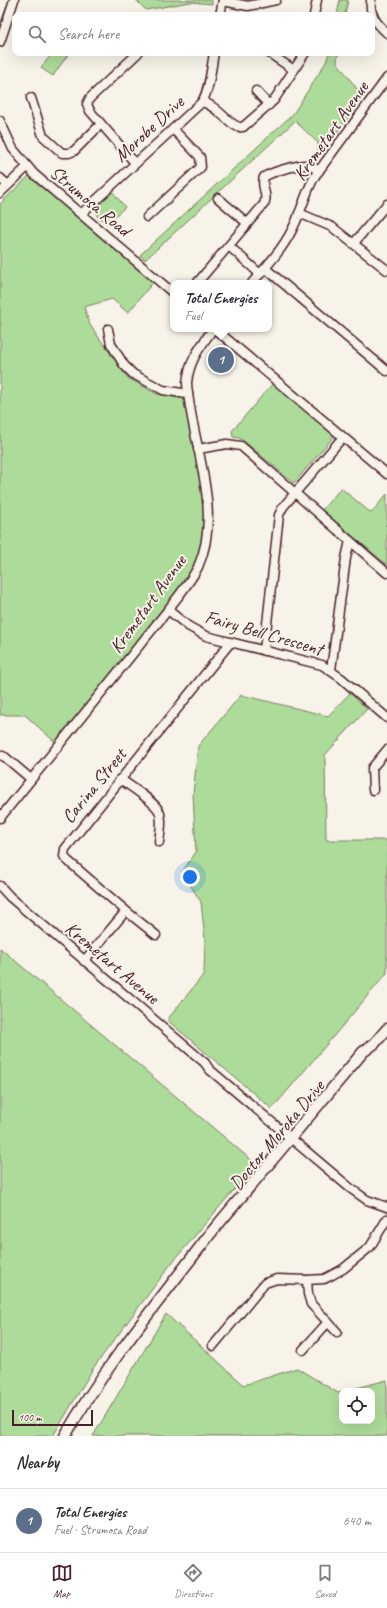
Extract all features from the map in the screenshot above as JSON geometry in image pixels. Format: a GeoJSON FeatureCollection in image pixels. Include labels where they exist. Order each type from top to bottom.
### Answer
{"type":"FeatureCollection","features":[{"type":"Feature","properties":{"kind":"main road","name":"Doctor Moroka Drive"},"geometry":{"type":"LineString","coordinates":[[65,1436],[85,1402],[164,1292],[210,1234],[370,1052],[387,1028]]}},
{"type":"Feature","properties":{"kind":"main road","name":"Doctor Moroka Drive"},"geometry":{"type":"LineString","coordinates":[[72,1436],[101,1381]]}},
{"type":"Feature","properties":{"kind":"street"},"geometry":{"type":"LineString","coordinates":[[0,42],[3,25],[14,0]]}},
{"type":"Feature","properties":{"kind":"street"},"geometry":{"type":"LineString","coordinates":[[221,12],[223,1],[248,6],[276,0]]}},
{"type":"Feature","properties":{"kind":"street"},"geometry":{"type":"LineString","coordinates":[[315,12],[317,0]]}},
{"type":"Feature","properties":{"kind":"street"},"geometry":{"type":"LineString","coordinates":[[372,0],[372,12]]}},
{"type":"Feature","properties":{"kind":"street"},"geometry":{"type":"LineString","coordinates":[[375,20],[387,33]]}},
{"type":"Feature","properties":{"kind":"street"},"geometry":{"type":"LineString","coordinates":[[135,56],[88,101],[88,108],[135,163]]}},
{"type":"Feature","properties":{"kind":"street","name":"Morobe Drive"},"geometry":{"type":"LineString","coordinates":[[81,214],[202,102],[206,96],[208,88],[213,56]]}},
{"type":"Feature","properties":{"kind":"street"},"geometry":{"type":"LineString","coordinates":[[273,56],[294,70]]}},
{"type":"Feature","properties":{"kind":"street"},"geometry":{"type":"LineString","coordinates":[[202,102],[212,105],[235,126],[241,128],[248,124],[274,100],[304,56]]}},
{"type":"Feature","properties":{"kind":"street","name":"Kremetart Avenue"},"geometry":{"type":"LineString","coordinates":[[255,280],[287,238],[300,213],[308,190],[318,171],[387,78]]}},
{"type":"Feature","properties":{"kind":"street"},"geometry":{"type":"LineString","coordinates":[[256,91],[268,105]]}},
{"type":"Feature","properties":{"kind":"street"},"geometry":{"type":"LineString","coordinates":[[31,98],[43,136],[62,153],[74,151],[101,124]]}},
{"type":"Feature","properties":{"kind":"street","name":"Strumosa Road"},"geometry":{"type":"LineString","coordinates":[[0,121],[13,149],[27,168],[170,290]]}},
{"type":"Feature","properties":{"kind":"street"},"geometry":{"type":"LineString","coordinates":[[147,217],[201,167],[200,157],[173,129]]}},
{"type":"Feature","properties":{"kind":"street"},"geometry":{"type":"LineString","coordinates":[[200,280],[266,202],[262,181],[266,176],[306,165],[312,166],[318,171]]}},
{"type":"Feature","properties":{"kind":"street"},"geometry":{"type":"LineString","coordinates":[[0,193],[27,168]]}},
{"type":"Feature","properties":{"kind":"street"},"geometry":{"type":"LineString","coordinates":[[0,178],[8,185]]}},
{"type":"Feature","properties":{"kind":"street"},"geometry":{"type":"LineString","coordinates":[[218,198],[247,223]]}},
{"type":"Feature","properties":{"kind":"street"},"geometry":{"type":"LineString","coordinates":[[354,243],[387,204]]}},
{"type":"Feature","properties":{"kind":"street"},"geometry":{"type":"LineString","coordinates":[[300,213],[332,228],[354,243],[387,270]]}},
{"type":"Feature","properties":{"kind":"street"},"geometry":{"type":"LineString","coordinates":[[228,246],[260,274]]}},
{"type":"Feature","properties":{"kind":"street"},"geometry":{"type":"LineString","coordinates":[[265,268],[387,371]]}},
{"type":"Feature","properties":{"kind":"street"},"geometry":{"type":"LineString","coordinates":[[108,329],[111,344],[124,365],[133,374],[164,390],[188,394]]}},
{"type":"Feature","properties":{"kind":"street","name":"Kremetart Avenue"},"geometry":{"type":"LineString","coordinates":[[0,818],[168,610],[189,582],[198,567],[206,538],[209,514],[188,394],[188,375],[191,362],[195,354],[212,332]]}},
{"type":"Feature","properties":{"kind":"street"},"geometry":{"type":"LineString","coordinates":[[218,332],[387,474]]}},
{"type":"Feature","properties":{"kind":"street"},"geometry":{"type":"LineString","coordinates":[[264,651],[278,520],[283,507],[343,437]]}},
{"type":"Feature","properties":{"kind":"street"},"geometry":{"type":"LineString","coordinates":[[198,449],[227,444],[241,446],[294,494],[387,573]]}},
{"type":"Feature","properties":{"kind":"street"},"geometry":{"type":"LineString","coordinates":[[331,670],[346,558],[350,541]]}},
{"type":"Feature","properties":{"kind":"street","name":"Fairy Bell Crescent"},"geometry":{"type":"LineString","coordinates":[[168,610],[197,632],[230,643],[322,665],[331,670],[387,718]]}},
{"type":"Feature","properties":{"kind":"street","name":"Carina Street"},"geometry":{"type":"LineString","coordinates":[[156,935],[67,860],[64,854],[65,848],[230,643]]}},
{"type":"Feature","properties":{"kind":"street"},"geometry":{"type":"LineString","coordinates":[[373,790],[372,768],[387,750]]}},
{"type":"Feature","properties":{"kind":"street"},"geometry":{"type":"LineString","coordinates":[[0,755],[5,757],[31,779]]}},
{"type":"Feature","properties":{"kind":"street"},"geometry":{"type":"LineString","coordinates":[[120,779],[158,810],[160,820],[159,842]]}},
{"type":"Feature","properties":{"kind":"street","name":"Kremetart Avenue"},"geometry":{"type":"LineString","coordinates":[[0,886],[10,897],[84,961],[205,1063],[211,1071],[360,1190],[371,1197],[387,1203]]}},
{"type":"Feature","properties":{"kind":"street"},"geometry":{"type":"LineString","coordinates":[[84,961],[126,911]]}},
{"type":"Feature","properties":{"kind":"street","name":"Kremetart Avenue"},"geometry":{"type":"LineString","coordinates":[[295,1138],[357,1194],[372,1202],[387,1207]]}},
{"type":"Feature","properties":{"kind":"street"},"geometry":{"type":"LineString","coordinates":[[213,1346],[265,1283],[277,1279],[324,1279],[343,1269],[370,1248],[387,1219]]}},
{"type":"Feature","properties":{"kind":"street"},"geometry":{"type":"LineString","coordinates":[[307,1280],[308,1298],[337,1332]]}},
{"type":"Feature","properties":{"kind":"street"},"geometry":{"type":"LineString","coordinates":[[303,1350],[328,1322]]}},
{"type":"Feature","properties":{"kind":"green space"},"geometry":{"type":"Polygon","coordinates":[[[136,0],[212,0],[212,4],[190,2],[146,10],[136,0]]]}},
{"type":"Feature","properties":{"kind":"green space"},"geometry":{"type":"Polygon","coordinates":[[[340,0],[348,0],[346,12],[338,12],[340,0]]]}},
{"type":"Feature","properties":{"kind":"green space"},"geometry":{"type":"Polygon","coordinates":[[[50,56],[67,56],[53,76],[41,68],[50,56]]]}},
{"type":"Feature","properties":{"kind":"green space"},"geometry":{"type":"Polygon","coordinates":[[[328,56],[338,56],[337,62],[363,97],[321,154],[318,153],[318,143],[295,121],[145,260],[140,255],[293,114],[326,62],[328,56]]]}},
{"type":"Feature","properties":{"kind":"green space"},"geometry":{"type":"Polygon","coordinates":[[[31,174],[154,281],[128,313],[112,299],[84,307],[90,325],[128,378],[157,394],[185,399],[206,513],[198,556],[186,580],[165,608],[55,742],[25,715],[0,715],[0,204],[31,174]]]}},
{"type":"Feature","properties":{"kind":"green space"},"geometry":{"type":"Polygon","coordinates":[[[112,191],[125,207],[107,224],[97,216],[95,207],[112,191]]]}},
{"type":"Feature","properties":{"kind":"green space"},"geometry":{"type":"Polygon","coordinates":[[[273,383],[335,435],[294,483],[245,442],[239,438],[233,437],[232,431],[273,383]]]}},
{"type":"Feature","properties":{"kind":"green space"},"geometry":{"type":"Polygon","coordinates":[[[341,488],[371,513],[387,494],[387,523],[385,525],[387,526],[387,565],[322,510],[341,488]]]}},
{"type":"Feature","properties":{"kind":"green space"},"geometry":{"type":"Polygon","coordinates":[[[350,693],[367,709],[325,755],[326,840],[387,840],[387,973],[272,1109],[167,1020],[204,974],[205,940],[201,902],[182,872],[196,852],[193,794],[198,746],[241,695],[328,716],[350,693]]]}},
{"type":"Feature","properties":{"kind":"green space"},"geometry":{"type":"Polygon","coordinates":[[[0,948],[256,1164],[171,1264],[94,1367],[53,1436],[0,1436],[0,948]]]}},
{"type":"Feature","properties":{"kind":"green space"},"geometry":{"type":"Polygon","coordinates":[[[166,1314],[244,1385],[297,1368],[339,1393],[339,1424],[375,1424],[375,1388],[356,1388],[387,1380],[387,1436],[93,1436],[166,1314]]]}},
{"type":"Feature","properties":{"kind":"place","name":"Total Energies"},"geometry":{"type":"Point","coordinates":[221,360]}}]}
